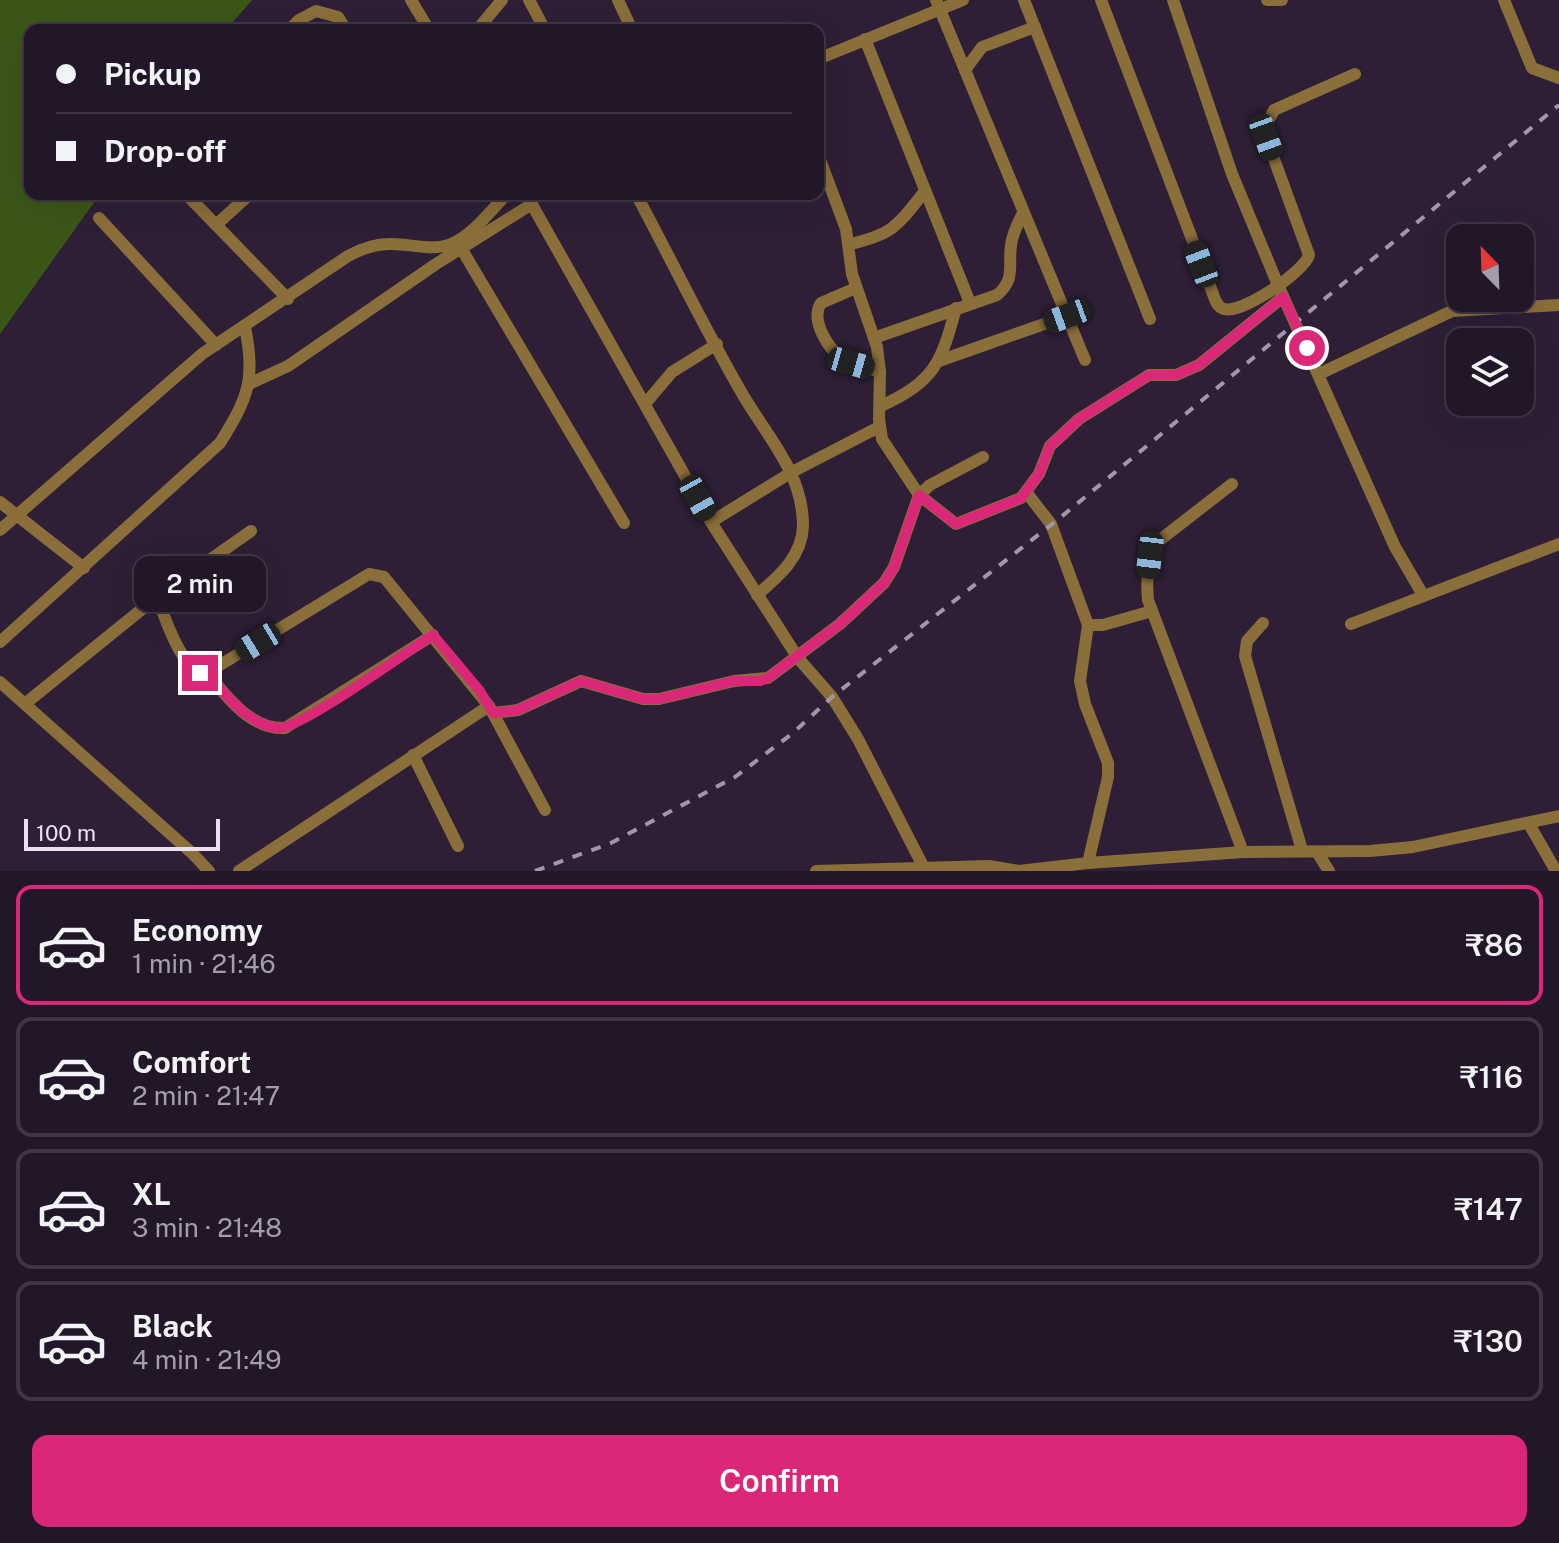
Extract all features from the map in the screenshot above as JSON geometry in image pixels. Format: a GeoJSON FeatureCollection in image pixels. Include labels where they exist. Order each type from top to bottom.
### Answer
{"type":"FeatureCollection","features":[{"type":"Feature","properties":{"kind":"street"},"geometry":{"type":"LineString","coordinates":[[411,0],[423,24]]}},
{"type":"Feature","properties":{"kind":"street"},"geometry":{"type":"LineString","coordinates":[[482,24],[502,0]]}},
{"type":"Feature","properties":{"kind":"street"},"geometry":{"type":"LineString","coordinates":[[529,0],[542,24]]}},
{"type":"Feature","properties":{"kind":"street"},"geometry":{"type":"LineString","coordinates":[[618,0],[629,24]]}},
{"type":"Feature","properties":{"kind":"street"},"geometry":{"type":"LineString","coordinates":[[824,56],[938,4],[963,0]]}},
{"type":"Feature","properties":{"kind":"street"},"geometry":{"type":"LineString","coordinates":[[1024,0],[1150,319]]}},
{"type":"Feature","properties":{"kind":"street"},"geometry":{"type":"LineString","coordinates":[[1101,0],[1219,306],[1226,310],[1280,291]]}},
{"type":"Feature","properties":{"kind":"street"},"geometry":{"type":"LineString","coordinates":[[1173,0],[1232,174],[1280,291],[1319,374],[1346,443],[1395,547],[1423,595]]}},
{"type":"Feature","properties":{"kind":"street"},"geometry":{"type":"LineString","coordinates":[[1267,0],[1282,0]]}},
{"type":"Feature","properties":{"kind":"street"},"geometry":{"type":"LineString","coordinates":[[1504,0],[1532,68],[1559,78]]}},
{"type":"Feature","properties":{"kind":"street"},"geometry":{"type":"LineString","coordinates":[[938,4],[1085,360]]}},
{"type":"Feature","properties":{"kind":"street"},"geometry":{"type":"LineString","coordinates":[[295,24],[316,11],[338,17],[342,24]]}},
{"type":"Feature","properties":{"kind":"street"},"geometry":{"type":"LineString","coordinates":[[965,70],[982,47],[990,42],[1035,27]]}},
{"type":"Feature","properties":{"kind":"street"},"geometry":{"type":"LineString","coordinates":[[865,39],[970,303]]}},
{"type":"Feature","properties":{"kind":"street"},"geometry":{"type":"LineString","coordinates":[[824,171],[850,244],[856,288],[874,338],[880,372],[879,427],[882,439],[919,495],[956,524],[1021,498],[1039,474],[1050,446],[1079,419],[1149,375],[1176,375],[1199,365],[1300,269],[1309,255],[1266,137],[1268,118],[1274,110],[1355,74]]}},
{"type":"Feature","properties":{"kind":"street"},"geometry":{"type":"LineString","coordinates":[[850,244],[881,237],[896,227],[925,191]]}},
{"type":"Feature","properties":{"kind":"street"},"geometry":{"type":"LineString","coordinates":[[192,200],[288,299]]}},
{"type":"Feature","properties":{"kind":"street"},"geometry":{"type":"LineString","coordinates":[[216,225],[243,200]]}},
{"type":"Feature","properties":{"kind":"street"},"geometry":{"type":"LineString","coordinates":[[0,530],[216,345],[367,247],[389,243],[423,247],[451,244],[501,200]]}},
{"type":"Feature","properties":{"kind":"street"},"geometry":{"type":"LineString","coordinates":[[251,383],[288,366],[528,200]]}},
{"type":"Feature","properties":{"kind":"street"},"geometry":{"type":"LineString","coordinates":[[530,200],[711,522],[798,658],[832,697],[858,739],[924,868]]}},
{"type":"Feature","properties":{"kind":"street"},"geometry":{"type":"LineString","coordinates":[[639,200],[742,394],[792,472],[801,497],[803,529],[799,548],[779,576],[757,595]]}},
{"type":"Feature","properties":{"kind":"street"},"geometry":{"type":"LineString","coordinates":[[874,338],[997,295],[1009,282],[1011,245],[1023,213]]}},
{"type":"Feature","properties":{"kind":"street"},"geometry":{"type":"LineString","coordinates":[[99,218],[216,345]]}},
{"type":"Feature","properties":{"kind":"street"},"geometry":{"type":"LineString","coordinates":[[461,248],[624,523]]}},
{"type":"Feature","properties":{"kind":"street"},"geometry":{"type":"LineString","coordinates":[[856,288],[821,303],[816,314],[818,322],[830,347],[842,359],[880,372]]}},
{"type":"Feature","properties":{"kind":"street"},"geometry":{"type":"LineString","coordinates":[[1319,374],[1452,311],[1559,305]]}},
{"type":"Feature","properties":{"kind":"street"},"geometry":{"type":"LineString","coordinates":[[881,406],[910,393],[939,361],[956,308]]}},
{"type":"Feature","properties":{"kind":"street"},"geometry":{"type":"LineString","coordinates":[[939,361],[1067,316]]}},
{"type":"Feature","properties":{"kind":"street"},"geometry":{"type":"LineString","coordinates":[[0,642],[220,443],[238,414],[251,383],[245,327]]}},
{"type":"Feature","properties":{"kind":"street"},"geometry":{"type":"LineString","coordinates":[[645,404],[672,372],[717,344]]}},
{"type":"Feature","properties":{"kind":"street"},"geometry":{"type":"LineString","coordinates":[[711,522],[792,472],[879,427]]}},
{"type":"Feature","properties":{"kind":"street"},"geometry":{"type":"LineString","coordinates":[[239,871],[413,755],[491,709],[518,710],[581,681],[643,699],[659,699],[734,681],[760,681],[798,658],[884,583],[894,567],[919,495],[930,485],[983,457]]}},
{"type":"Feature","properties":{"kind":"street"},"geometry":{"type":"LineString","coordinates":[[1232,484],[1156,543],[1150,555],[1147,584],[1152,611],[1243,852]]}},
{"type":"Feature","properties":{"kind":"street"},"geometry":{"type":"LineString","coordinates":[[1026,492],[1051,524],[1088,625],[1080,681],[1085,704],[1108,763],[1108,777],[1088,863]]}},
{"type":"Feature","properties":{"kind":"street"},"geometry":{"type":"LineString","coordinates":[[0,502],[84,568]]}},
{"type":"Feature","properties":{"kind":"street"},"geometry":{"type":"LineString","coordinates":[[26,703],[157,597],[251,531]]}},
{"type":"Feature","properties":{"kind":"street"},"geometry":{"type":"LineString","coordinates":[[1351,624],[1559,544]]}},
{"type":"Feature","properties":{"kind":"street"},"geometry":{"type":"LineString","coordinates":[[157,597],[174,642],[187,663],[194,671],[207,673],[369,574],[384,577],[491,709],[545,810]]}},
{"type":"Feature","properties":{"kind":"street"},"geometry":{"type":"LineString","coordinates":[[1088,625],[1103,625],[1152,611]]}},
{"type":"Feature","properties":{"kind":"street"},"geometry":{"type":"LineString","coordinates":[[1263,623],[1247,641],[1245,656],[1302,850]]}},
{"type":"Feature","properties":{"kind":"street"},"geometry":{"type":"LineString","coordinates":[[207,673],[233,703],[256,721],[285,728],[433,635]]}},
{"type":"Feature","properties":{"kind":"street"},"geometry":{"type":"LineString","coordinates":[[0,682],[208,871]]}},
{"type":"Feature","properties":{"kind":"street"},"geometry":{"type":"LineString","coordinates":[[413,755],[458,846]]}},
{"type":"Feature","properties":{"kind":"street"},"geometry":{"type":"LineString","coordinates":[[816,871],[989,866],[1019,871],[1243,852],[1413,847],[1559,816]]}},
{"type":"Feature","properties":{"kind":"street"},"geometry":{"type":"LineString","coordinates":[[1529,824],[1556,871]]}},
{"type":"Feature","properties":{"kind":"street"},"geometry":{"type":"LineString","coordinates":[[1317,852],[1329,871]]}},
{"type":"Feature","properties":{"kind":"green space"},"geometry":{"type":"Polygon","coordinates":[[[0,0],[252,0],[231,24],[24,24],[24,200],[96,200],[0,334],[0,0]]]}},
{"type":"Feature","properties":{"kind":"railway"},"geometry":{"type":"LineString","coordinates":[[535,871],[611,843],[735,777],[1061,517],[1559,105]]}},
{"type":"Feature","properties":{"kind":"route"},"geometry":{"type":"LineString","coordinates":[[200,673],[207,673],[233,703],[256,721],[278,728],[285,728],[310,715],[433,635],[480,691],[493,713],[518,710],[581,681],[643,699],[659,699],[734,681],[760,681],[798,658],[884,583],[894,567],[919,495],[956,524],[1021,498],[1039,474],[1050,446],[1079,419],[1149,375],[1176,375],[1199,365],[1283,297],[1307,348]]}}]}
